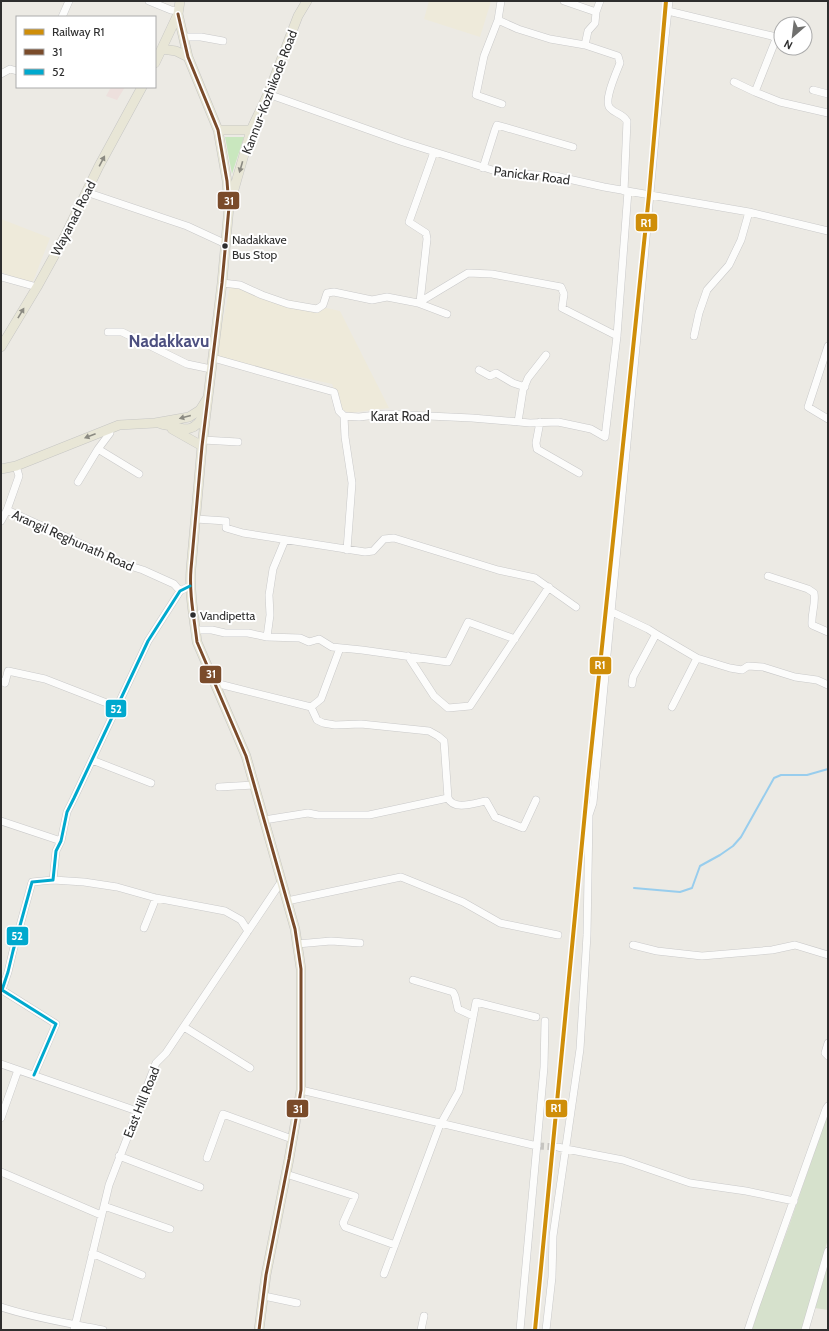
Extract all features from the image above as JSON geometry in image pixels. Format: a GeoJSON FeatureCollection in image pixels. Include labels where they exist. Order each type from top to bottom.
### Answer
{"type":"FeatureCollection","features":[{"type":"Feature","properties":{"kind":"main road"},"geometry":{"type":"LineString","coordinates":[[180,1],[179,13],[188,57],[218,130],[227,181],[229,207],[222,283],[202,443],[190,586],[195,630],[197,642],[246,756],[295,929],[301,969],[301,1090],[259,1330]]}},
{"type":"Feature","properties":{"kind":"main road","name":"Kannur-Kozhikode Road"},"geometry":{"type":"LineString","coordinates":[[229,207],[251,130],[268,94],[298,16],[307,1]]}},
{"type":"Feature","properties":{"kind":"main road"},"geometry":{"type":"LineString","coordinates":[[156,61],[179,13]]}},
{"type":"Feature","properties":{"kind":"main road"},"geometry":{"type":"LineString","coordinates":[[162,49],[176,51],[188,57]]}},
{"type":"Feature","properties":{"kind":"main road","name":"Wayanad Road"},"geometry":{"type":"LineString","coordinates":[[1,347],[64,238],[86,192],[141,88]]}},
{"type":"Feature","properties":{"kind":"main road"},"geometry":{"type":"LineString","coordinates":[[218,130],[251,130]]}},
{"type":"Feature","properties":{"kind":"main road"},"geometry":{"type":"LineString","coordinates":[[1,469],[16,466],[119,425],[155,423],[189,417],[200,410],[207,399]]}},
{"type":"Feature","properties":{"kind":"main road"},"geometry":{"type":"LineString","coordinates":[[155,423],[179,428],[192,428],[199,424],[207,409]]}},
{"type":"Feature","properties":{"kind":"main road"},"geometry":{"type":"LineString","coordinates":[[155,423],[202,443]]}},
{"type":"Feature","properties":{"kind":"street"},"geometry":{"type":"LineString","coordinates":[[62,16],[69,1]]}},
{"type":"Feature","properties":{"kind":"street"},"geometry":{"type":"LineString","coordinates":[[149,1],[179,13]]}},
{"type":"Feature","properties":{"kind":"street"},"geometry":{"type":"LineString","coordinates":[[501,1],[498,20],[484,56],[476,95],[502,104]]}},
{"type":"Feature","properties":{"kind":"street"},"geometry":{"type":"LineString","coordinates":[[564,1],[596,12]]}},
{"type":"Feature","properties":{"kind":"street"},"geometry":{"type":"LineString","coordinates":[[585,45],[588,31],[595,23],[596,12],[600,1]]}},
{"type":"Feature","properties":{"kind":"street"},"geometry":{"type":"LineString","coordinates":[[546,1330],[552,1277],[553,1236],[580,1049],[586,935],[589,815],[593,803],[610,612],[651,195],[661,72],[669,1]]}},
{"type":"Feature","properties":{"kind":"street"},"geometry":{"type":"LineString","coordinates":[[668,11],[772,36],[776,39],[755,92]]}},
{"type":"Feature","properties":{"kind":"street"},"geometry":{"type":"LineString","coordinates":[[419,302],[468,273],[492,274],[561,287],[564,294],[562,308],[617,336],[626,191],[627,121],[625,117],[611,110],[608,105],[608,97],[620,63],[620,59],[618,56],[585,45],[550,40],[518,29],[498,20]]}},
{"type":"Feature","properties":{"kind":"street"},"geometry":{"type":"LineString","coordinates":[[183,38],[201,37],[223,41]]}},
{"type":"Feature","properties":{"kind":"street"},"geometry":{"type":"LineString","coordinates":[[1,74],[10,69],[16,71]]}},
{"type":"Feature","properties":{"kind":"street"},"geometry":{"type":"LineString","coordinates":[[734,82],[780,102],[828,113]]}},
{"type":"Feature","properties":{"kind":"street"},"geometry":{"type":"LineString","coordinates":[[813,90],[828,94]]}},
{"type":"Feature","properties":{"kind":"street","name":"Panickar Road"},"geometry":{"type":"LineString","coordinates":[[268,94],[434,152],[502,173],[555,176],[626,191],[748,212],[828,231]]}},
{"type":"Feature","properties":{"kind":"street"},"geometry":{"type":"LineString","coordinates":[[483,168],[498,125],[573,147]]}},
{"type":"Feature","properties":{"kind":"street"},"geometry":{"type":"LineString","coordinates":[[419,302],[427,239],[426,233],[409,222],[434,152]]}},
{"type":"Feature","properties":{"kind":"street"},"geometry":{"type":"LineString","coordinates":[[86,192],[187,226],[226,244]]}},
{"type":"Feature","properties":{"kind":"street"},"geometry":{"type":"LineString","coordinates":[[694,336],[699,313],[707,290],[729,265],[741,240],[748,212]]}},
{"type":"Feature","properties":{"kind":"street"},"geometry":{"type":"LineString","coordinates":[[1,276],[37,287]]}},
{"type":"Feature","properties":{"kind":"street"},"geometry":{"type":"LineString","coordinates":[[222,283],[240,285],[262,296],[288,304],[317,309],[323,305],[327,293],[334,292],[372,300],[386,297],[419,302],[447,314]]}},
{"type":"Feature","properties":{"kind":"street"},"geometry":{"type":"LineString","coordinates":[[108,332],[122,332],[187,364],[211,369]]}},
{"type":"Feature","properties":{"kind":"street","name":"Karat Road"},"geometry":{"type":"LineString","coordinates":[[344,416],[359,417],[385,414],[518,422],[558,422],[590,429],[605,437],[617,336]]}},
{"type":"Feature","properties":{"kind":"street"},"geometry":{"type":"LineString","coordinates":[[828,346],[808,407],[828,419]]}},
{"type":"Feature","properties":{"kind":"street"},"geometry":{"type":"LineString","coordinates":[[518,422],[528,378],[546,355]]}},
{"type":"Feature","properties":{"kind":"street"},"geometry":{"type":"LineString","coordinates":[[213,358],[334,392],[339,412],[344,416],[345,437],[352,483],[346,550]]}},
{"type":"Feature","properties":{"kind":"street"},"geometry":{"type":"LineString","coordinates":[[479,370],[490,376],[496,373],[513,383],[525,387]]}},
{"type":"Feature","properties":{"kind":"street"},"geometry":{"type":"LineString","coordinates":[[540,422],[536,443],[537,449],[578,473]]}},
{"type":"Feature","properties":{"kind":"street"},"geometry":{"type":"LineString","coordinates":[[78,482],[98,449],[109,436],[110,433],[108,429]]}},
{"type":"Feature","properties":{"kind":"street"},"geometry":{"type":"LineString","coordinates":[[202,443],[238,442]]}},
{"type":"Feature","properties":{"kind":"street"},"geometry":{"type":"LineString","coordinates":[[98,449],[139,474]]}},
{"type":"Feature","properties":{"kind":"street","name":"Arangil Reghunath Road"},"geometry":{"type":"LineString","coordinates":[[16,466],[20,476],[7,510],[127,565],[143,570],[174,584],[180,591]]}},
{"type":"Feature","properties":{"kind":"street"},"geometry":{"type":"LineString","coordinates":[[1,521],[7,510]]}},
{"type":"Feature","properties":{"kind":"street"},"geometry":{"type":"LineString","coordinates":[[196,519],[226,521],[226,528],[285,540],[365,552],[373,551],[384,539],[394,538],[498,570],[535,578],[576,607]]}},
{"type":"Feature","properties":{"kind":"street"},"geometry":{"type":"LineString","coordinates":[[268,637],[270,615],[269,595],[273,569],[285,540]]}},
{"type":"Feature","properties":{"kind":"street"},"geometry":{"type":"LineString","coordinates":[[768,576],[808,589],[814,593],[816,600],[811,616],[812,625],[828,632]]}},
{"type":"Feature","properties":{"kind":"street"},"geometry":{"type":"LineString","coordinates":[[53,880],[56,851],[61,842],[67,812],[148,641],[180,591],[190,586]]}},
{"type":"Feature","properties":{"kind":"street"},"geometry":{"type":"LineString","coordinates":[[408,656],[434,696],[448,708],[470,706],[548,588]]}},
{"type":"Feature","properties":{"kind":"street"},"geometry":{"type":"LineString","coordinates":[[610,612],[648,629],[697,658],[742,670],[748,666],[763,667],[795,677],[817,680],[828,685]]}},
{"type":"Feature","properties":{"kind":"street"},"geometry":{"type":"LineString","coordinates":[[195,630],[248,633],[268,637],[300,638],[309,642],[319,639],[332,647],[448,662],[468,622],[515,639]]}},
{"type":"Feature","properties":{"kind":"street"},"geometry":{"type":"LineString","coordinates":[[632,684],[633,677],[656,634]]}},
{"type":"Feature","properties":{"kind":"street"},"geometry":{"type":"LineString","coordinates":[[311,707],[321,699],[340,648]]}},
{"type":"Feature","properties":{"kind":"street"},"geometry":{"type":"LineString","coordinates":[[672,707],[697,658]]}},
{"type":"Feature","properties":{"kind":"street"},"geometry":{"type":"LineString","coordinates":[[1,681],[5,683],[8,671],[45,679],[117,707]]}},
{"type":"Feature","properties":{"kind":"street"},"geometry":{"type":"LineString","coordinates":[[215,683],[311,707]]}},
{"type":"Feature","properties":{"kind":"street"},"geometry":{"type":"LineString","coordinates":[[311,707],[317,720],[323,723],[335,725],[361,724],[429,731],[438,736],[444,741],[448,798],[451,803],[455,805],[486,801],[495,817],[523,828],[536,800]]}},
{"type":"Feature","properties":{"kind":"street"},"geometry":{"type":"LineString","coordinates":[[92,760],[151,783]]}},
{"type":"Feature","properties":{"kind":"street"},"geometry":{"type":"LineString","coordinates":[[219,787],[254,786]]}},
{"type":"Feature","properties":{"kind":"street"},"geometry":{"type":"LineString","coordinates":[[264,820],[308,813],[318,815],[369,815],[448,798]]}},
{"type":"Feature","properties":{"kind":"street"},"geometry":{"type":"LineString","coordinates":[[1,820],[61,842]]}},
{"type":"Feature","properties":{"kind":"street"},"geometry":{"type":"LineString","coordinates":[[287,900],[401,877],[462,902],[500,923],[558,935]]}},
{"type":"Feature","properties":{"kind":"street"},"geometry":{"type":"LineString","coordinates":[[34,1075],[56,1024],[1,991],[4,972],[13,951],[32,882],[53,880],[84,882],[116,887],[156,898],[225,911],[241,920],[248,931]]}},
{"type":"Feature","properties":{"kind":"street","name":"East Hill Road"},"geometry":{"type":"LineString","coordinates":[[75,1327],[101,1215],[111,1179],[156,1063],[166,1053],[184,1027],[281,882]]}},
{"type":"Feature","properties":{"kind":"street"},"geometry":{"type":"LineString","coordinates":[[144,928],[156,898]]}},
{"type":"Feature","properties":{"kind":"street"},"geometry":{"type":"LineString","coordinates":[[297,944],[331,940],[360,943]]}},
{"type":"Feature","properties":{"kind":"street"},"geometry":{"type":"LineString","coordinates":[[633,945],[657,951],[702,956],[772,950],[795,945],[828,955]]}},
{"type":"Feature","properties":{"kind":"street"},"geometry":{"type":"LineString","coordinates":[[413,980],[453,992],[458,1009],[473,1016]]}},
{"type":"Feature","properties":{"kind":"street"},"geometry":{"type":"LineString","coordinates":[[384,1274],[441,1124],[459,1091],[476,1002],[536,1016]]}},
{"type":"Feature","properties":{"kind":"street"},"geometry":{"type":"LineString","coordinates":[[520,1330],[544,1067],[546,1022]]}},
{"type":"Feature","properties":{"kind":"street"},"geometry":{"type":"LineString","coordinates":[[184,1027],[250,1068]]}},
{"type":"Feature","properties":{"kind":"street"},"geometry":{"type":"LineString","coordinates":[[828,1043],[825,1053],[828,1056]]}},
{"type":"Feature","properties":{"kind":"street"},"geometry":{"type":"LineString","coordinates":[[1,1064],[137,1111]]}},
{"type":"Feature","properties":{"kind":"street"},"geometry":{"type":"LineString","coordinates":[[1,1118],[18,1070]]}},
{"type":"Feature","properties":{"kind":"street"},"geometry":{"type":"LineString","coordinates":[[301,1090],[537,1146]]}},
{"type":"Feature","properties":{"kind":"street"},"geometry":{"type":"LineString","coordinates":[[748,1330],[828,1106]]}},
{"type":"Feature","properties":{"kind":"street"},"geometry":{"type":"LineString","coordinates":[[206,1158],[223,1114],[292,1138]]}},
{"type":"Feature","properties":{"kind":"street"},"geometry":{"type":"LineString","coordinates":[[558,1147],[623,1160],[690,1183],[746,1191],[794,1201]]}},
{"type":"Feature","properties":{"kind":"street"},"geometry":{"type":"LineString","coordinates":[[120,1156],[200,1187]]}},
{"type":"Feature","properties":{"kind":"street"},"geometry":{"type":"LineString","coordinates":[[1,1172],[101,1215]]}},
{"type":"Feature","properties":{"kind":"street"},"geometry":{"type":"LineString","coordinates":[[286,1174],[355,1196],[343,1223],[345,1227],[395,1245]]}},
{"type":"Feature","properties":{"kind":"street"},"geometry":{"type":"LineString","coordinates":[[104,1206],[170,1229]]}},
{"type":"Feature","properties":{"kind":"street"},"geometry":{"type":"LineString","coordinates":[[805,1330],[828,1251]]}},
{"type":"Feature","properties":{"kind":"street"},"geometry":{"type":"LineString","coordinates":[[92,1253],[142,1275]]}},
{"type":"Feature","properties":{"kind":"street"},"geometry":{"type":"LineString","coordinates":[[264,1296],[297,1303]]}},
{"type":"Feature","properties":{"kind":"street"},"geometry":{"type":"LineString","coordinates":[[1,1307],[75,1327],[103,1330]]}},
{"type":"Feature","properties":{"kind":"street"},"geometry":{"type":"LineString","coordinates":[[421,1330],[424,1316]]}},
{"type":"Feature","properties":{"kind":"shaded area"},"geometry":{"type":"Polygon","coordinates":[[[429,1],[491,1],[480,37],[424,19],[429,1]]]}},
{"type":"Feature","properties":{"kind":"shaded area"},"geometry":{"type":"Polygon","coordinates":[[[110,88],[124,88],[117,100],[106,96],[110,88]]]}},
{"type":"Feature","properties":{"kind":"shaded area"},"geometry":{"type":"Polygon","coordinates":[[[1,219],[50,238],[32,284],[1,272],[1,219]]]}},
{"type":"Feature","properties":{"kind":"shaded area"},"geometry":{"type":"Polygon","coordinates":[[[230,287],[340,311],[389,408],[349,413],[343,410],[332,384],[215,358],[230,287]]]}},
{"type":"Feature","properties":{"kind":"green space"},"geometry":{"type":"Polygon","coordinates":[[[225,137],[244,137],[232,174],[225,137]]]}},
{"type":"Feature","properties":{"kind":"green space"},"geometry":{"type":"Polygon","coordinates":[[[828,1113],[828,1239],[802,1330],[752,1330],[759,1307],[828,1113]]]}},
{"type":"Feature","properties":{"kind":"green space"},"geometry":{"type":"Polygon","coordinates":[[[828,1265],[828,1310],[815,1308],[828,1265]]]}},
{"type":"Feature","properties":{"kind":"waterway"},"geometry":{"type":"LineString","coordinates":[[634,888],[680,892],[692,888],[700,866],[733,846],[741,837],[774,778],[781,775],[807,775],[828,769]]}},
{"type":"Feature","properties":{"kind":"tunnel"},"geometry":{"type":"LineString","coordinates":[[537,1146],[558,1147]]}},
{"type":"Feature","properties":{"kind":"rail line","name":"R1"},"geometry":{"type":"LineString","coordinates":[[535,1330],[588,781],[649,195],[666,1]]}},
{"type":"Feature","properties":{"kind":"transit line","name":"31"},"geometry":{"type":"LineString","coordinates":[[178,14],[188,57],[218,130],[227,181],[229,207],[222,283],[202,446],[191,569],[193,614],[197,642],[246,756],[295,929],[301,969],[301,1090],[266,1275],[259,1330]]}},
{"type":"Feature","properties":{"kind":"transit line","name":"52"},"geometry":{"type":"LineString","coordinates":[[34,1075],[56,1024],[2,990],[32,882],[53,880],[56,851],[61,841],[67,812],[148,641],[180,591],[190,586]]}},
{"type":"Feature","properties":{"kind":"place","name":"Nadakkave Bus Stop"},"geometry":{"type":"Point","coordinates":[225,246]}},
{"type":"Feature","properties":{"kind":"place","name":"Vandipetta"},"geometry":{"type":"Point","coordinates":[193,615]}},
{"type":"Feature","properties":{"kind":"district","name":"Nadakkavu"},"geometry":{"type":"Point","coordinates":[169,341]}}]}
